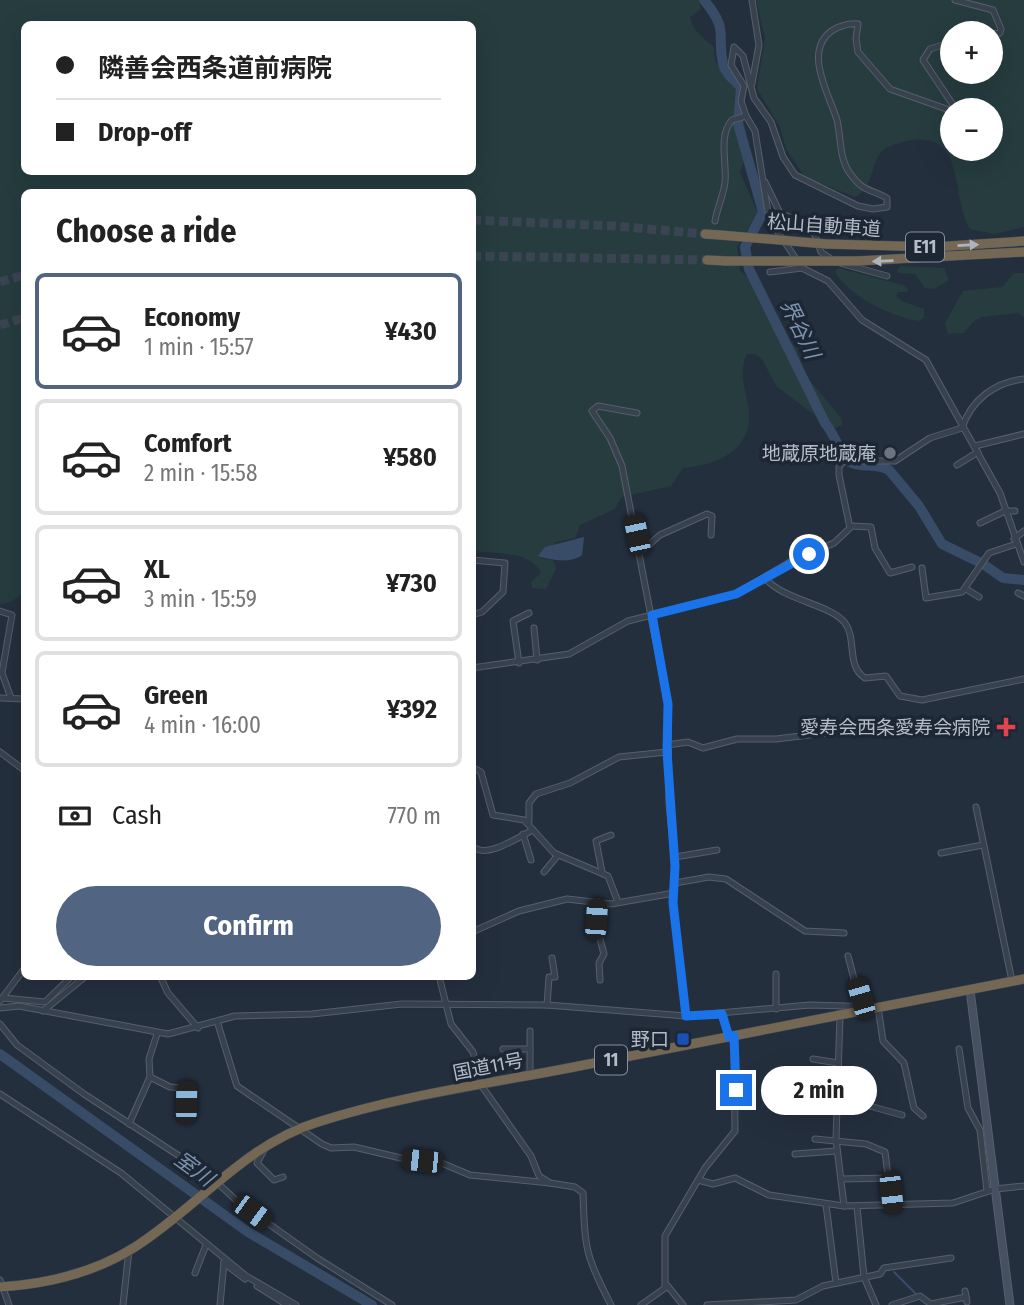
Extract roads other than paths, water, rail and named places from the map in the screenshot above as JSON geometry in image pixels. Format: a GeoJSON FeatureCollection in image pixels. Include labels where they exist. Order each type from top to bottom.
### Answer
{"type":"FeatureCollection","features":[{"type":"Feature","properties":{"kind":"highway","name":"松山自動車道"},"geometry":{"type":"LineString","coordinates":[[705,234],[826,244],[934,247],[1024,241]]}},
{"type":"Feature","properties":{"kind":"highway","name":"松山自動車道"},"geometry":{"type":"LineString","coordinates":[[707,260],[857,261],[1024,252]]}},
{"type":"Feature","properties":{"kind":"highway","name":"国道11号"},"geometry":{"type":"LineString","coordinates":[[1,1285],[76,1274],[129,1250],[264,1147],[302,1128],[339,1116],[481,1085],[1024,979]]}},
{"type":"Feature","properties":{"kind":"street"},"geometry":{"type":"LineString","coordinates":[[752,0],[759,46],[752,83]]}},
{"type":"Feature","properties":{"kind":"street"},"geometry":{"type":"LineString","coordinates":[[955,0],[993,10],[998,21]]}},
{"type":"Feature","properties":{"kind":"street"},"geometry":{"type":"LineString","coordinates":[[940,106],[890,89],[858,52],[858,24],[848,24],[828,33],[819,50],[818,60],[839,128],[844,162],[866,191],[882,195],[888,202],[882,208],[866,209],[795,175],[783,157],[771,122],[754,98],[743,56],[734,47],[731,65],[744,86],[741,101],[745,116],[755,131],[768,212],[802,268],[828,281],[871,328],[926,360],[1000,493],[1004,511],[1024,562]]}},
{"type":"Feature","properties":{"kind":"street"},"geometry":{"type":"LineString","coordinates":[[940,46],[927,51],[923,60],[948,98]]}},
{"type":"Feature","properties":{"kind":"street"},"geometry":{"type":"LineString","coordinates":[[715,221],[725,180],[723,159],[728,125],[732,120],[745,116]]}},
{"type":"Feature","properties":{"kind":"street"},"geometry":{"type":"LineString","coordinates":[[764,179],[780,213],[812,227],[825,256],[861,271],[887,276]]}},
{"type":"Feature","properties":{"kind":"street"},"geometry":{"type":"LineString","coordinates":[[770,272],[802,268]]}},
{"type":"Feature","properties":{"kind":"street"},"geometry":{"type":"LineString","coordinates":[[851,526],[839,475],[841,463],[851,459],[895,461],[930,438],[962,428],[972,405],[1000,383],[1024,379]]}},
{"type":"Feature","properties":{"kind":"street"},"geometry":{"type":"LineString","coordinates":[[637,413],[598,406],[592,411],[610,438],[622,466],[668,704],[667,749],[675,857],[674,893],[686,1016]]}},
{"type":"Feature","properties":{"kind":"street"},"geometry":{"type":"LineString","coordinates":[[957,465],[977,449],[1023,435]]}},
{"type":"Feature","properties":{"kind":"street"},"geometry":{"type":"LineString","coordinates":[[980,523],[1004,511],[1015,511]]}},
{"type":"Feature","properties":{"kind":"street"},"geometry":{"type":"LineString","coordinates":[[687,512],[691,522]]}},
{"type":"Feature","properties":{"kind":"street"},"geometry":{"type":"LineString","coordinates":[[640,552],[660,535],[711,514],[711,535]]}},
{"type":"Feature","properties":{"kind":"street"},"geometry":{"type":"LineString","coordinates":[[476,668],[569,654],[628,621],[736,594],[790,562],[834,543],[851,526],[871,527],[875,548],[890,573],[912,566]]}},
{"type":"Feature","properties":{"kind":"street"},"geometry":{"type":"LineString","coordinates":[[966,590],[980,563],[994,550],[1015,541],[1024,531]]}},
{"type":"Feature","properties":{"kind":"street"},"geometry":{"type":"LineString","coordinates":[[476,559],[505,562],[503,592],[482,612],[476,614]]}},
{"type":"Feature","properties":{"kind":"street"},"geometry":{"type":"LineString","coordinates":[[922,568],[926,597],[966,590],[979,597]]}},
{"type":"Feature","properties":{"kind":"street"},"geometry":{"type":"LineString","coordinates":[[765,578],[777,590],[843,620],[850,635],[857,670],[865,678],[886,677],[900,696],[922,700],[1024,679]]}},
{"type":"Feature","properties":{"kind":"street"},"geometry":{"type":"LineString","coordinates":[[0,611],[12,615],[2,666],[11,698]]}},
{"type":"Feature","properties":{"kind":"street"},"geometry":{"type":"LineString","coordinates":[[519,663],[513,621],[529,612]]}},
{"type":"Feature","properties":{"kind":"street"},"geometry":{"type":"LineString","coordinates":[[534,628],[537,660]]}},
{"type":"Feature","properties":{"kind":"street"},"geometry":{"type":"LineString","coordinates":[[0,698],[21,699]]}},
{"type":"Feature","properties":{"kind":"street"},"geometry":{"type":"LineString","coordinates":[[618,902],[611,881],[603,873],[558,855],[533,830],[529,822],[529,803],[536,794],[570,783],[619,757],[667,749],[688,742],[703,748],[731,740],[776,739],[850,730]]}},
{"type":"Feature","properties":{"kind":"street"},"geometry":{"type":"LineString","coordinates":[[0,752],[21,768]]}},
{"type":"Feature","properties":{"kind":"street"},"geometry":{"type":"LineString","coordinates":[[476,769],[481,772],[493,815],[529,822]]}},
{"type":"Feature","properties":{"kind":"street"},"geometry":{"type":"LineString","coordinates":[[976,807],[1012,981]]}},
{"type":"Feature","properties":{"kind":"street"},"geometry":{"type":"LineString","coordinates":[[476,849],[486,851],[533,830]]}},
{"type":"Feature","properties":{"kind":"street"},"geometry":{"type":"LineString","coordinates":[[523,834],[531,860]]}},
{"type":"Feature","properties":{"kind":"street"},"geometry":{"type":"LineString","coordinates":[[603,873],[596,841],[599,837],[611,835]]}},
{"type":"Feature","properties":{"kind":"street"},"geometry":{"type":"LineString","coordinates":[[941,853],[982,845]]}},
{"type":"Feature","properties":{"kind":"street"},"geometry":{"type":"LineString","coordinates":[[675,857],[717,850]]}},
{"type":"Feature","properties":{"kind":"street"},"geometry":{"type":"LineString","coordinates":[[544,872],[558,855]]}},
{"type":"Feature","properties":{"kind":"street"},"geometry":{"type":"LineString","coordinates":[[675,883],[720,877],[739,886],[805,932],[844,933]]}},
{"type":"Feature","properties":{"kind":"street"},"geometry":{"type":"LineString","coordinates":[[476,930],[519,911],[567,899],[618,902],[674,893]]}},
{"type":"Feature","properties":{"kind":"street"},"geometry":{"type":"LineString","coordinates":[[597,902],[596,924],[604,954],[599,963],[600,980]]}},
{"type":"Feature","properties":{"kind":"street"},"geometry":{"type":"LineString","coordinates":[[848,956],[861,1004]]}},
{"type":"Feature","properties":{"kind":"street"},"geometry":{"type":"LineString","coordinates":[[547,1005],[549,977],[555,977],[552,958]]}},
{"type":"Feature","properties":{"kind":"street"},"geometry":{"type":"LineString","coordinates":[[2,1000],[21,973]]}},
{"type":"Feature","properties":{"kind":"street"},"geometry":{"type":"LineString","coordinates":[[776,974],[776,1009]]}},
{"type":"Feature","properties":{"kind":"street"},"geometry":{"type":"LineString","coordinates":[[2,1000],[45,1002],[68,980]]}},
{"type":"Feature","properties":{"kind":"street"},"geometry":{"type":"LineString","coordinates":[[43,1011],[81,980]]}},
{"type":"Feature","properties":{"kind":"street"},"geometry":{"type":"LineString","coordinates":[[162,980],[169,993],[198,1027]]}},
{"type":"Feature","properties":{"kind":"street"},"geometry":{"type":"LineString","coordinates":[[440,980],[451,1024],[477,1061],[481,1085],[531,1156],[539,1176],[550,1183]]}},
{"type":"Feature","properties":{"kind":"street"},"geometry":{"type":"LineString","coordinates":[[970,990],[991,1190]]}},
{"type":"Feature","properties":{"kind":"street"},"geometry":{"type":"LineString","coordinates":[[0,1008],[10,1005],[157,1034],[264,1014],[312,1014],[402,1004],[547,1005],[686,1016],[861,1004],[878,1007],[883,1041],[904,1063],[914,1108],[923,1116]]}},
{"type":"Feature","properties":{"kind":"street"},"geometry":{"type":"LineString","coordinates":[[641,1305],[661,1293],[666,1284],[665,1236],[698,1180],[735,1131],[732,1036],[722,1014]]}},
{"type":"Feature","properties":{"kind":"street"},"geometry":{"type":"LineString","coordinates":[[840,1015],[836,1139],[844,1206]]}},
{"type":"Feature","properties":{"kind":"street"},"geometry":{"type":"LineString","coordinates":[[217,1021],[237,1086],[331,1148],[354,1147],[405,1159],[439,1162],[470,1175],[575,1187],[583,1193],[584,1241],[588,1261],[611,1305]]}},
{"type":"Feature","properties":{"kind":"street"},"geometry":{"type":"LineString","coordinates":[[0,1024],[17,1045],[216,1183],[291,1240],[392,1305]]}},
{"type":"Feature","properties":{"kind":"street"},"geometry":{"type":"LineString","coordinates":[[530,1031],[530,1076]]}},
{"type":"Feature","properties":{"kind":"street"},"geometry":{"type":"LineString","coordinates":[[129,1124],[150,1077],[149,1059],[157,1034]]}},
{"type":"Feature","properties":{"kind":"street"},"geometry":{"type":"LineString","coordinates":[[503,1049],[530,1049]]}},
{"type":"Feature","properties":{"kind":"street"},"geometry":{"type":"LineString","coordinates":[[959,1049],[968,1108],[980,1130],[1010,1305]]}},
{"type":"Feature","properties":{"kind":"street"},"geometry":{"type":"LineString","coordinates":[[813,1059],[838,1063]]}},
{"type":"Feature","properties":{"kind":"street"},"geometry":{"type":"LineString","coordinates":[[150,1077],[170,1087],[186,1088],[186,1102]]}},
{"type":"Feature","properties":{"kind":"street"},"geometry":{"type":"LineString","coordinates":[[822,1080],[838,1081]]}},
{"type":"Feature","properties":{"kind":"street"},"geometry":{"type":"LineString","coordinates":[[0,1094],[121,1173],[224,1261],[286,1305]]}},
{"type":"Feature","properties":{"kind":"street"},"geometry":{"type":"LineString","coordinates":[[837,1097],[902,1115]]}},
{"type":"Feature","properties":{"kind":"street"},"geometry":{"type":"LineString","coordinates":[[816,1139],[866,1144],[885,1152],[892,1207]]}},
{"type":"Feature","properties":{"kind":"street"},"geometry":{"type":"LineString","coordinates":[[264,1147],[257,1163],[274,1180],[283,1177]]}},
{"type":"Feature","properties":{"kind":"street"},"geometry":{"type":"LineString","coordinates":[[795,1154],[837,1151]]}},
{"type":"Feature","properties":{"kind":"street"},"geometry":{"type":"LineString","coordinates":[[698,1180],[713,1184],[734,1178],[769,1195],[826,1205],[857,1207],[953,1203],[991,1190],[1024,1186]]}},
{"type":"Feature","properties":{"kind":"street"},"geometry":{"type":"LineString","coordinates":[[841,1179],[889,1178]]}},
{"type":"Feature","properties":{"kind":"street"},"geometry":{"type":"LineString","coordinates":[[826,1205],[836,1283]]}},
{"type":"Feature","properties":{"kind":"street"},"geometry":{"type":"LineString","coordinates":[[857,1207],[864,1277],[876,1305]]}},
{"type":"Feature","properties":{"kind":"street"},"geometry":{"type":"LineString","coordinates":[[195,1273],[206,1245]]}},
{"type":"Feature","properties":{"kind":"street"},"geometry":{"type":"LineString","coordinates":[[123,1305],[129,1250]]}},
{"type":"Feature","properties":{"kind":"street"},"geometry":{"type":"LineString","coordinates":[[707,1305],[796,1300],[823,1286],[880,1274],[884,1268],[951,1258]]}},
{"type":"Feature","properties":{"kind":"street"},"geometry":{"type":"LineString","coordinates":[[220,1305],[224,1261]]}},
{"type":"Feature","properties":{"kind":"street"},"geometry":{"type":"LineString","coordinates":[[224,1261],[296,1305]]}},
{"type":"Feature","properties":{"kind":"street"},"geometry":{"type":"LineString","coordinates":[[666,1284],[682,1305]]}},
{"type":"Feature","properties":{"kind":"street"},"geometry":{"type":"LineString","coordinates":[[1,1285],[9,1305]]}},
{"type":"Feature","properties":{"kind":"street"},"geometry":{"type":"LineString","coordinates":[[892,1305],[920,1296],[932,1304],[966,1297]]}},
{"type":"Feature","properties":{"kind":"water"},"geometry":{"type":"Polygon","coordinates":[[[584,537],[582,555],[577,558],[560,560],[538,556],[545,547],[584,537]]]}},
{"type":"Feature","properties":{"kind":"waterway","name":"界谷川"},"geometry":{"type":"LineString","coordinates":[[704,0],[720,26],[724,67],[741,87],[738,124],[763,212],[745,247],[749,269],[825,423],[850,462],[889,470],[919,506],[942,544],[983,564],[1003,578],[1024,580]]}},
{"type":"Feature","properties":{"kind":"waterway","name":"室川"},"geometry":{"type":"LineString","coordinates":[[0,1054],[248,1232],[372,1305]]}},
{"type":"Feature","properties":{"kind":"waterway"},"geometry":{"type":"LineString","coordinates":[[894,1272],[918,1296]]}},
{"type":"Feature","properties":{"kind":"tunnel"},"geometry":{"type":"LineString","coordinates":[[476,220],[615,226],[705,234]]}},
{"type":"Feature","properties":{"kind":"tunnel"},"geometry":{"type":"LineString","coordinates":[[476,256],[707,260]]}},
{"type":"Feature","properties":{"kind":"tunnel"},"geometry":{"type":"LineString","coordinates":[[0,282],[21,276]]}},
{"type":"Feature","properties":{"kind":"tunnel"},"geometry":{"type":"LineString","coordinates":[[0,325],[21,319]]}},
{"type":"Feature","properties":{"kind":"place","name":"地蔵原地蔵庵"},"geometry":{"type":"Point","coordinates":[890,453]}},
{"type":"Feature","properties":{"kind":"place","name":"愛寿会西条愛寿会病院"},"geometry":{"type":"Point","coordinates":[1006,727]}},
{"type":"Feature","properties":{"kind":"place","name":"野口"},"geometry":{"type":"Point","coordinates":[683,1039]}}]}
